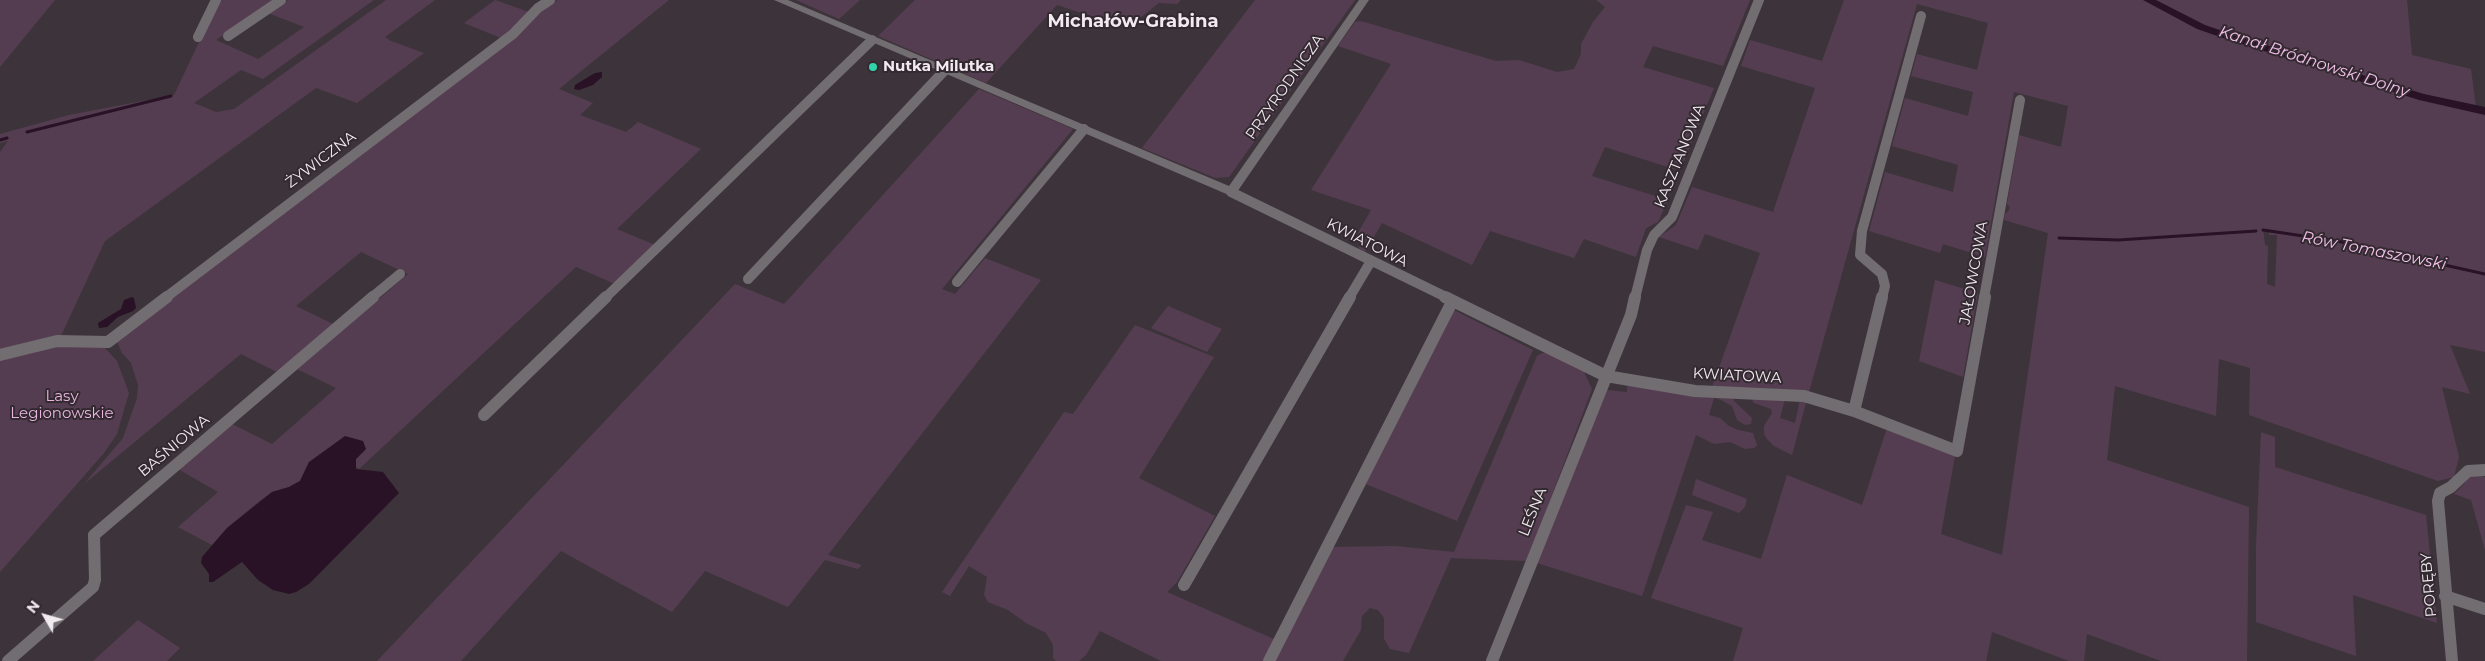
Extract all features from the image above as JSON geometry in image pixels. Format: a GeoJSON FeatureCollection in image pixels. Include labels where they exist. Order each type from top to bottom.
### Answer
{"type":"FeatureCollection","features":[{"type":"Feature","properties":{"kind":"street"},"geometry":{"type":"LineString","coordinates":[[198,37],[216,0]]}},
{"type":"Feature","properties":{"kind":"street"},"geometry":{"type":"LineString","coordinates":[[228,36],[281,0]]}},
{"type":"Feature","properties":{"kind":"street","name":"ŻYWICZNA"},"geometry":{"type":"LineString","coordinates":[[0,355],[57,341],[108,342],[513,34],[538,8],[550,0]]}},
{"type":"Feature","properties":{"kind":"street","name":"KWIATOWA"},"geometry":{"type":"LineString","coordinates":[[779,0],[1231,192],[1606,376],[1695,390],[1796,394],[1854,411],[1957,451]]}},
{"type":"Feature","properties":{"kind":"street","name":"PRZYRODNICZA"},"geometry":{"type":"LineString","coordinates":[[1231,192],[1364,0]]}},
{"type":"Feature","properties":{"kind":"street","name":"KASZTANOWA"},"geometry":{"type":"LineString","coordinates":[[1606,376],[1631,315],[1646,250],[1654,235],[1672,217],[1759,0]]}},
{"type":"Feature","properties":{"kind":"street"},"geometry":{"type":"LineString","coordinates":[[1854,411],[1885,286],[1882,274],[1865,261],[1860,254],[1862,231],[1920,16]]}},
{"type":"Feature","properties":{"kind":"street"},"geometry":{"type":"LineString","coordinates":[[484,415],[872,40]]}},
{"type":"Feature","properties":{"kind":"street"},"geometry":{"type":"LineString","coordinates":[[748,279],[945,70]]}},
{"type":"Feature","properties":{"kind":"street","name":"JAŁOWCOWA"},"geometry":{"type":"LineString","coordinates":[[1957,451],[2020,100]]}},
{"type":"Feature","properties":{"kind":"street"},"geometry":{"type":"LineString","coordinates":[[957,282],[1084,129]]}},
{"type":"Feature","properties":{"kind":"street"},"geometry":{"type":"LineString","coordinates":[[1184,585],[1371,261]]}},
{"type":"Feature","properties":{"kind":"street","name":"BAŚNIOWA"},"geometry":{"type":"LineString","coordinates":[[8,661],[93,587],[95,580],[94,535],[400,274]]}},
{"type":"Feature","properties":{"kind":"street"},"geometry":{"type":"LineString","coordinates":[[1269,661],[1452,302]]}},
{"type":"Feature","properties":{"kind":"street","name":"LEŚNA"},"geometry":{"type":"LineString","coordinates":[[1492,661],[1606,376]]}},
{"type":"Feature","properties":{"kind":"street","name":"PORĘBY"},"geometry":{"type":"LineString","coordinates":[[2452,661],[2445,596],[2439,507],[2440,493],[2451,487],[2468,471],[2477,468],[2485,470]]}},
{"type":"Feature","properties":{"kind":"street"},"geometry":{"type":"LineString","coordinates":[[2445,596],[2485,609]]}},
{"type":"Feature","properties":{"kind":"green space"},"geometry":{"type":"Polygon","coordinates":[[[0,0],[55,0],[0,67],[0,0]]]}},
{"type":"Feature","properties":{"kind":"green space"},"geometry":{"type":"Polygon","coordinates":[[[219,0],[274,0],[216,40],[258,59],[304,27],[268,13],[288,0],[374,0],[263,79],[241,70],[194,103],[216,112],[234,109],[386,0],[435,0],[385,37],[424,53],[357,103],[316,88],[105,241],[60,338],[0,352],[0,152],[8,141],[0,143],[0,134],[69,115],[174,95],[219,0]]]}},
{"type":"Feature","properties":{"kind":"green space"},"geometry":{"type":"Polygon","coordinates":[[[495,0],[529,12],[516,27],[501,38],[464,23],[495,0]]]}},
{"type":"Feature","properties":{"kind":"green space"},"geometry":{"type":"Polygon","coordinates":[[[557,0],[669,0],[559,89],[593,103],[580,115],[626,132],[638,122],[701,149],[617,229],[655,245],[615,284],[576,267],[359,469],[354,465],[356,459],[366,449],[309,462],[300,481],[289,487],[272,492],[227,528],[212,545],[178,527],[218,492],[178,469],[232,424],[272,444],[336,388],[297,369],[408,274],[361,252],[296,306],[335,325],[279,373],[241,354],[84,484],[123,438],[137,398],[138,385],[131,363],[122,353],[117,342],[122,334],[557,0]]]}},
{"type":"Feature","properties":{"kind":"green space"},"geometry":{"type":"Polygon","coordinates":[[[796,0],[860,0],[839,19],[796,0]]]}},
{"type":"Feature","properties":{"kind":"green space"},"geometry":{"type":"Polygon","coordinates":[[[915,0],[1181,0],[1177,4],[1159,3],[1141,17],[1121,17],[1105,21],[1057,5],[986,83],[878,36],[915,0]]]}},
{"type":"Feature","properties":{"kind":"green space"},"geometry":{"type":"Polygon","coordinates":[[[1255,0],[1355,0],[1229,177],[1215,178],[1142,148],[1255,0]]]}},
{"type":"Feature","properties":{"kind":"green space"},"geometry":{"type":"Polygon","coordinates":[[[1596,0],[1750,0],[1723,66],[1653,46],[1643,67],[1714,88],[1680,171],[1605,147],[1592,176],[1668,200],[1658,222],[1646,228],[1636,257],[1584,239],[1574,258],[1490,231],[1472,265],[1382,223],[1365,252],[1358,248],[1363,241],[1355,238],[1371,210],[1311,190],[1391,64],[1338,46],[1355,22],[1361,21],[1496,61],[1519,60],[1557,72],[1574,69],[1581,54],[1581,44],[1593,22],[1605,7],[1596,0]]]}},
{"type":"Feature","properties":{"kind":"green space"},"geometry":{"type":"Polygon","coordinates":[[[1844,0],[2407,0],[2412,55],[2471,69],[2476,107],[2485,109],[2485,352],[2450,345],[2470,394],[2442,387],[2459,457],[2454,477],[2438,481],[2249,415],[2250,368],[2219,359],[2216,416],[2115,386],[2107,460],[2249,507],[2247,661],[2161,661],[2087,634],[2084,661],[2069,661],[1992,632],[1986,661],[1733,661],[1743,628],[1651,598],[1686,505],[1713,512],[1702,540],[1761,559],[1787,475],[1862,505],[1887,428],[1955,456],[1941,534],[2002,555],[2048,233],[2004,220],[2005,213],[2008,212],[2010,207],[2007,204],[2019,135],[2061,147],[2068,106],[2014,92],[1985,257],[1943,244],[1940,253],[1869,231],[1885,172],[1953,192],[1958,165],[1892,146],[1905,98],[1968,116],[1973,92],[1911,76],[1917,54],[1977,70],[1988,23],[1917,4],[1809,392],[1712,387],[1760,253],[1705,234],[1698,250],[1659,237],[1676,225],[1692,187],[1773,212],[1815,88],[1741,66],[1750,40],[1822,61],[1844,0]],[[2263,229],[2265,245],[2268,246],[2267,284],[2275,287],[2277,235],[2269,235],[2269,229],[2263,229]]]}},
{"type":"Feature","properties":{"kind":"green space"},"geometry":{"type":"Polygon","coordinates":[[[979,89],[1073,129],[942,289],[955,294],[985,258],[1041,280],[828,555],[862,565],[858,569],[825,560],[788,607],[705,571],[672,612],[561,551],[461,661],[377,661],[735,284],[784,304],[979,89]]]}},
{"type":"Feature","properties":{"kind":"green space"},"geometry":{"type":"Polygon","coordinates":[[[1935,280],[1978,293],[1963,377],[1919,361],[1935,280]]]}},
{"type":"Feature","properties":{"kind":"green space"},"geometry":{"type":"Polygon","coordinates":[[[1168,306],[1222,329],[1207,352],[1151,328],[1168,306]]]}},
{"type":"Feature","properties":{"kind":"green space"},"geometry":{"type":"Polygon","coordinates":[[[1452,309],[1533,350],[1457,521],[1363,483],[1452,309]]]}},
{"type":"Feature","properties":{"kind":"green space"},"geometry":{"type":"Polygon","coordinates":[[[1135,325],[1214,357],[1139,478],[1215,516],[1177,582],[1167,592],[1276,640],[1264,661],[1161,661],[1100,631],[1086,655],[1079,661],[1056,661],[1053,658],[1053,645],[1046,633],[1026,623],[1008,610],[988,602],[984,595],[987,577],[969,566],[950,596],[942,592],[1064,412],[1073,414],[1135,325]]]}},
{"type":"Feature","properties":{"kind":"green space","name":"Lasy Legionowskie"},"geometry":{"type":"Polygon","coordinates":[[[55,344],[104,347],[117,361],[129,393],[117,434],[104,453],[0,572],[0,358],[55,344]]]}},
{"type":"Feature","properties":{"kind":"green space"},"geometry":{"type":"Polygon","coordinates":[[[1542,353],[1548,353],[1584,372],[1592,389],[1527,561],[1451,558],[1409,653],[1390,649],[1384,639],[1384,618],[1378,610],[1370,608],[1362,616],[1361,630],[1343,661],[1272,661],[1330,547],[1395,546],[1454,552],[1537,356],[1542,353]]]}},
{"type":"Feature","properties":{"kind":"green space"},"geometry":{"type":"Polygon","coordinates":[[[1627,385],[1732,396],[1734,401],[1752,418],[1751,424],[1745,425],[1737,420],[1732,406],[1719,399],[1714,398],[1709,415],[1720,418],[1729,426],[1738,430],[1753,433],[1757,445],[1754,448],[1745,449],[1730,442],[1714,444],[1696,435],[1642,596],[1537,563],[1606,390],[1627,392],[1627,385]]]}},
{"type":"Feature","properties":{"kind":"green space"},"geometry":{"type":"Polygon","coordinates":[[[1750,397],[1785,399],[1780,418],[1795,423],[1800,399],[1807,399],[1792,455],[1774,446],[1767,439],[1764,434],[1764,426],[1772,413],[1771,409],[1754,403],[1750,397]]]}},
{"type":"Feature","properties":{"kind":"green space"},"geometry":{"type":"Polygon","coordinates":[[[2261,432],[2275,437],[2275,467],[2426,515],[2437,623],[2353,595],[2356,656],[2256,622],[2256,546],[2261,432]]]}},
{"type":"Feature","properties":{"kind":"green space"},"geometry":{"type":"Polygon","coordinates":[[[2469,474],[2485,477],[2485,550],[2471,500],[2454,494],[2464,484],[2469,474]]]}},
{"type":"Feature","properties":{"kind":"green space"},"geometry":{"type":"Polygon","coordinates":[[[1696,479],[1747,499],[1745,507],[1739,513],[1692,495],[1696,479]]]}},
{"type":"Feature","properties":{"kind":"green space"},"geometry":{"type":"Polygon","coordinates":[[[138,620],[180,648],[167,661],[93,661],[138,620]]]}},
{"type":"Feature","properties":{"kind":"shaded area"},"geometry":{"type":"Polygon","coordinates":[[[602,72],[602,77],[593,85],[579,90],[574,89],[575,85],[595,73],[602,72]]]}},
{"type":"Feature","properties":{"kind":"shaded area"},"geometry":{"type":"Polygon","coordinates":[[[134,298],[136,308],[133,311],[118,317],[107,327],[99,328],[98,323],[121,309],[124,300],[134,298]]]}},
{"type":"Feature","properties":{"kind":"shaded area"},"geometry":{"type":"Polygon","coordinates":[[[345,436],[363,441],[366,449],[356,459],[356,469],[383,472],[399,493],[309,584],[296,592],[289,594],[273,590],[258,580],[242,562],[213,582],[209,582],[209,574],[201,563],[202,557],[227,528],[272,492],[289,487],[300,481],[309,462],[345,436]]]}},
{"type":"Feature","properties":{"kind":"waterway","name":"Kanał Bródnowski Dolny"},"geometry":{"type":"LineString","coordinates":[[2148,0],[2201,27],[2233,38],[2423,97],[2485,111]]}},
{"type":"Feature","properties":{"kind":"waterway"},"geometry":{"type":"LineString","coordinates":[[27,132],[171,96]]}},
{"type":"Feature","properties":{"kind":"waterway"},"geometry":{"type":"LineString","coordinates":[[0,140],[7,138]]}},
{"type":"Feature","properties":{"kind":"waterway","name":"Rów Tomaszowski"},"geometry":{"type":"LineString","coordinates":[[2263,230],[2337,241],[2485,274]]}},
{"type":"Feature","properties":{"kind":"waterway","name":"Rów Tomaszowski"},"geometry":{"type":"LineString","coordinates":[[2059,238],[2118,240],[2256,231]]}},
{"type":"Feature","properties":{"kind":"place","name":"Nutka Milutka"},"geometry":{"type":"Point","coordinates":[873,67]}},
{"type":"Feature","properties":{"kind":"district","name":"Michałów-Grabina"},"geometry":{"type":"Point","coordinates":[1133,22]}}]}
